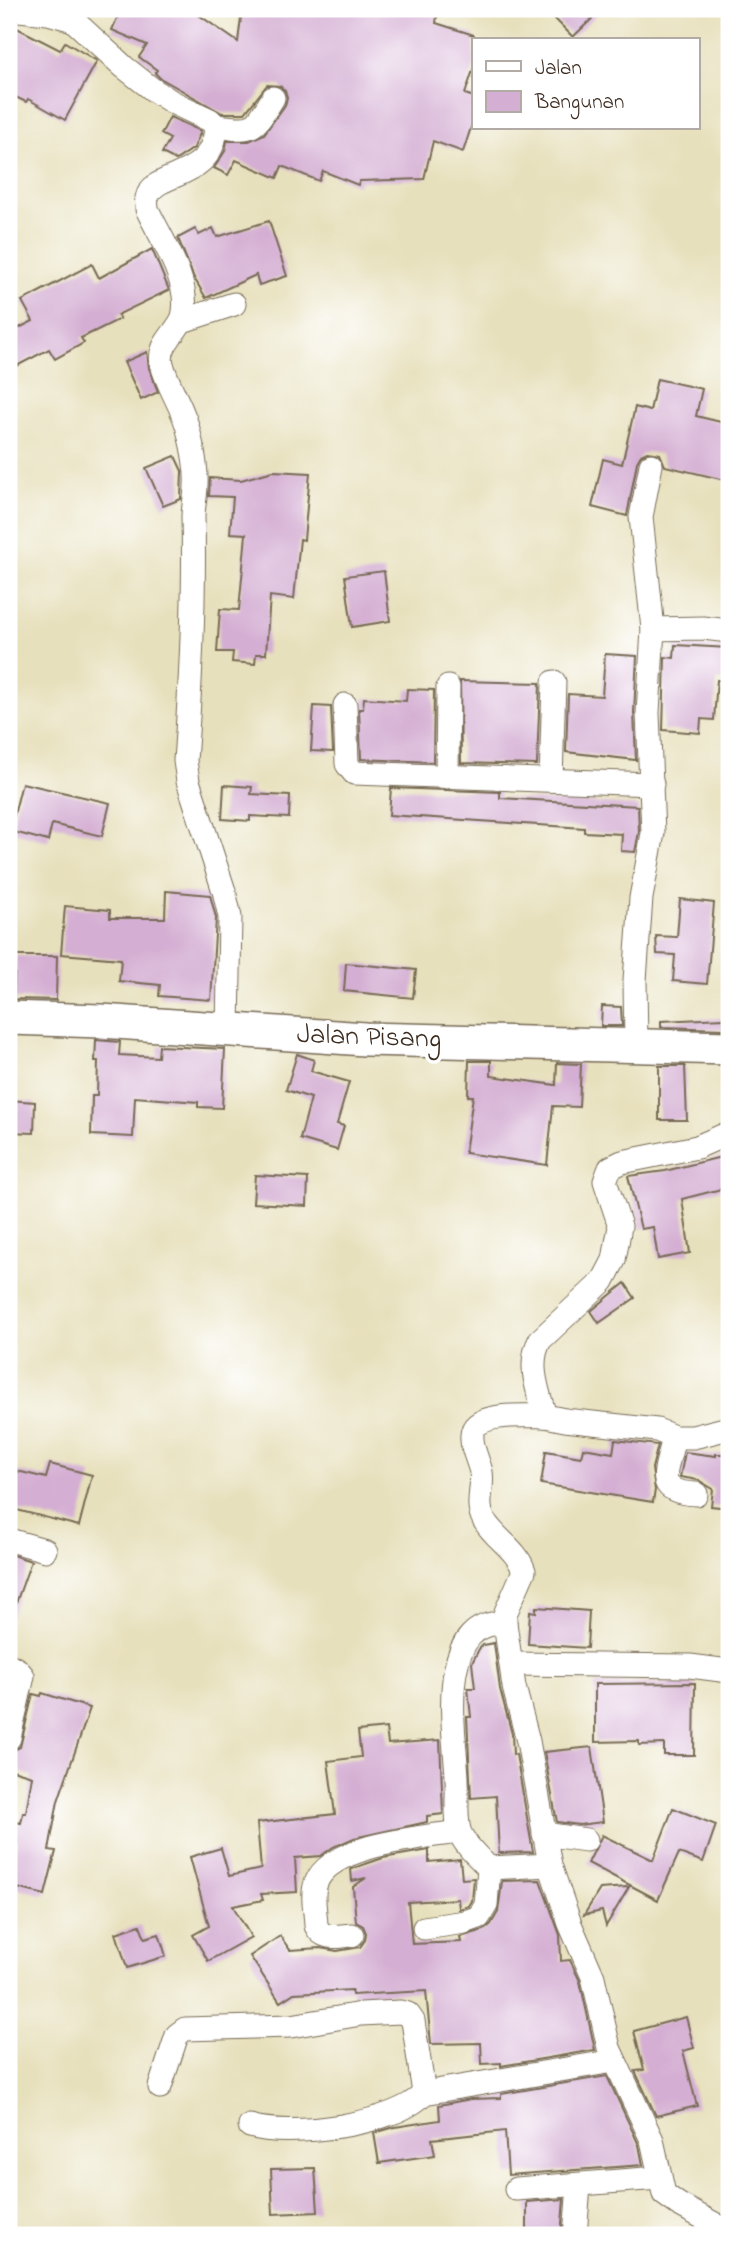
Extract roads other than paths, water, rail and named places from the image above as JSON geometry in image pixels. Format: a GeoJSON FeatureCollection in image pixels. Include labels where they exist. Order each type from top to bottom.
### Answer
{"type":"FeatureCollection","features":[{"type":"Feature","properties":{"kind":"street"},"geometry":{"type":"LineString","coordinates":[[9,9],[48,13],[73,20],[152,89],[210,120],[216,126],[250,129],[258,123],[273,98]]}},
{"type":"Feature","properties":{"kind":"street"},"geometry":{"type":"LineString","coordinates":[[182,321],[182,278],[147,209],[147,197],[153,187],[203,161],[215,135],[216,126]]}},
{"type":"Feature","properties":{"kind":"street"},"geometry":{"type":"LineString","coordinates":[[228,1031],[230,917],[188,781],[185,761],[193,620],[193,517],[197,483],[187,422],[162,362],[165,346],[175,327],[182,321],[234,304]]}},
{"type":"Feature","properties":{"kind":"street"},"geometry":{"type":"LineString","coordinates":[[636,1046],[635,980],[641,898],[653,833],[648,713],[653,629],[641,517],[651,465]]}},
{"type":"Feature","properties":{"kind":"street"},"geometry":{"type":"LineString","coordinates":[[653,629],[703,628],[729,631]]}},
{"type":"Feature","properties":{"kind":"street"},"geometry":{"type":"LineString","coordinates":[[551,780],[554,682]]}},
{"type":"Feature","properties":{"kind":"street"},"geometry":{"type":"LineString","coordinates":[[447,777],[449,687]]}},
{"type":"Feature","properties":{"kind":"street"},"geometry":{"type":"LineString","coordinates":[[345,705],[347,764],[354,773],[652,783]]}},
{"type":"Feature","properties":{"kind":"street","name":"Jalan Pisang"},"geometry":{"type":"LineString","coordinates":[[9,1018],[101,1021],[379,1040],[729,1048]]}},
{"type":"Feature","properties":{"kind":"street"},"geometry":{"type":"LineString","coordinates":[[545,1416],[534,1371],[534,1351],[540,1340],[603,1281],[619,1243],[620,1226],[605,1181],[610,1168],[622,1162],[697,1147],[729,1133]]}},
{"type":"Feature","properties":{"kind":"street"},"geometry":{"type":"LineString","coordinates":[[729,1428],[693,1437],[674,1437],[657,1430],[545,1416],[509,1416],[488,1419],[476,1425],[472,1431],[472,1447],[482,1475],[480,1512],[493,1532],[516,1555],[524,1571],[505,1614],[505,1623],[514,1687],[528,1741],[550,1865],[570,1924],[593,1977],[614,2061],[652,2140],[664,2194],[729,2232]]}},
{"type":"Feature","properties":{"kind":"street"},"geometry":{"type":"LineString","coordinates":[[674,1437],[665,1482],[669,1489],[677,1494],[696,1494]]}},
{"type":"Feature","properties":{"kind":"street"},"geometry":{"type":"LineString","coordinates":[[9,1540],[45,1550]]}},
{"type":"Feature","properties":{"kind":"street"},"geometry":{"type":"LineString","coordinates":[[505,1623],[495,1623],[473,1633],[463,1645],[457,1660],[452,1732],[459,1832],[489,1868],[550,1865]]}},
{"type":"Feature","properties":{"kind":"street"},"geometry":{"type":"LineString","coordinates":[[511,1664],[690,1666],[729,1671]]}},
{"type":"Feature","properties":{"kind":"street"},"geometry":{"type":"LineString","coordinates":[[9,1665],[19,1670],[23,1676],[9,1738]]}},
{"type":"Feature","properties":{"kind":"street"},"geometry":{"type":"LineString","coordinates":[[352,1935],[326,1937],[319,1932],[316,1926],[314,1888],[319,1878],[351,1853],[402,1840],[459,1832]]}},
{"type":"Feature","properties":{"kind":"street"},"geometry":{"type":"LineString","coordinates":[[544,1835],[586,1840]]}},
{"type":"Feature","properties":{"kind":"street"},"geometry":{"type":"LineString","coordinates":[[424,1928],[465,1922],[479,1917],[486,1905],[489,1868]]}},
{"type":"Feature","properties":{"kind":"street"},"geometry":{"type":"LineString","coordinates":[[160,2087],[177,2035],[185,2029],[291,2026],[361,2014],[400,2012],[408,2014],[413,2021],[424,2093]]}},
{"type":"Feature","properties":{"kind":"street"},"geometry":{"type":"LineString","coordinates":[[250,2126],[283,2132],[357,2123],[389,2116],[424,2093],[614,2061]]}},
{"type":"Feature","properties":{"kind":"street"},"geometry":{"type":"LineString","coordinates":[[516,2189],[659,2178]]}},
{"type":"Feature","properties":{"kind":"street"},"geometry":{"type":"LineString","coordinates":[[575,2235],[579,2186]]}}]}
